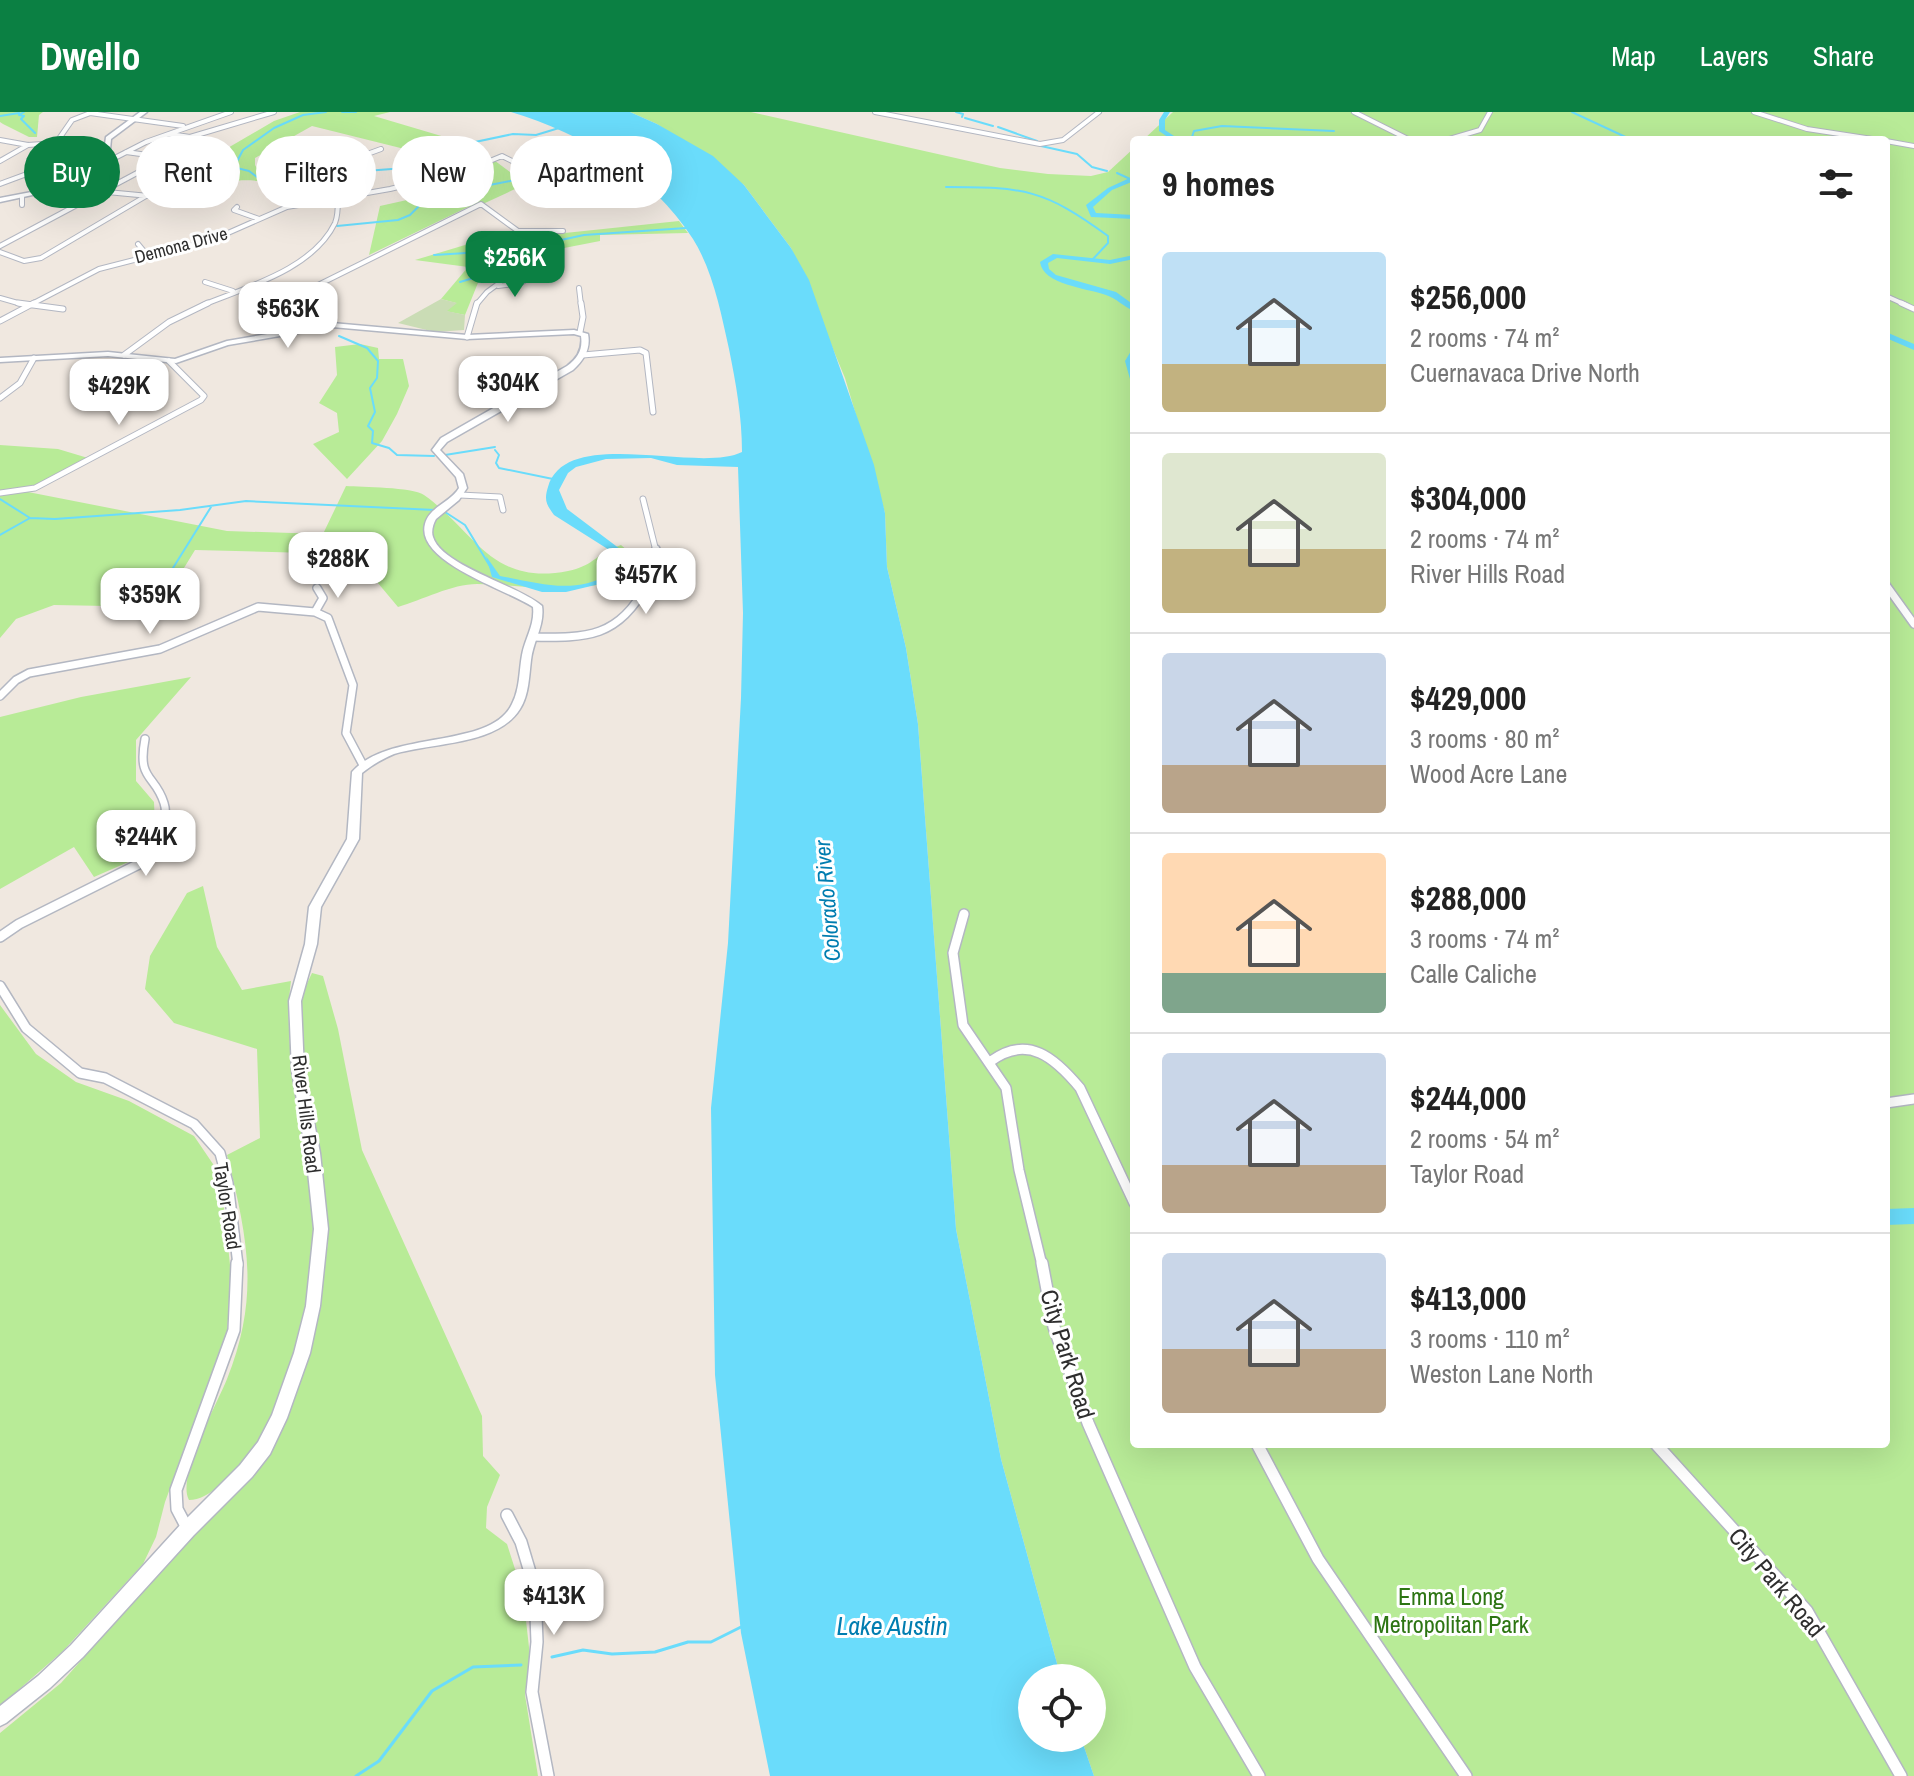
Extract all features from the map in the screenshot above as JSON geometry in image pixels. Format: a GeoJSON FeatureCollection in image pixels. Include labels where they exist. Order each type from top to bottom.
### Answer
{"type":"FeatureCollection","features":[{"type":"Feature","properties":{"kind":"street"},"geometry":{"type":"LineString","coordinates":[[111,136],[144,112]]}},
{"type":"Feature","properties":{"kind":"street"},"geometry":{"type":"LineString","coordinates":[[120,155],[229,112]]}},
{"type":"Feature","properties":{"kind":"street"},"geometry":{"type":"LineString","coordinates":[[170,134],[190,137],[274,112]]}},
{"type":"Feature","properties":{"kind":"street"},"geometry":{"type":"LineString","coordinates":[[875,112],[1040,144],[1063,140],[1099,112]]}},
{"type":"Feature","properties":{"kind":"street"},"geometry":{"type":"LineString","coordinates":[[1354,112],[1402,136]]}},
{"type":"Feature","properties":{"kind":"street"},"geometry":{"type":"LineString","coordinates":[[1460,136],[1482,130],[1489,122],[1490,112]]}},
{"type":"Feature","properties":{"kind":"street"},"geometry":{"type":"LineString","coordinates":[[1754,112],[1807,129],[1853,136]]}},
{"type":"Feature","properties":{"kind":"street"},"geometry":{"type":"LineString","coordinates":[[61,136],[72,120],[91,113],[188,127]]}},
{"type":"Feature","properties":{"kind":"street"},"geometry":{"type":"LineString","coordinates":[[0,140],[24,144]]}},
{"type":"Feature","properties":{"kind":"street"},"geometry":{"type":"LineString","coordinates":[[1890,142],[1914,146]]}},
{"type":"Feature","properties":{"kind":"street"},"geometry":{"type":"LineString","coordinates":[[0,161],[24,147]]}},
{"type":"Feature","properties":{"kind":"street"},"geometry":{"type":"LineString","coordinates":[[376,151],[381,149]]}},
{"type":"Feature","properties":{"kind":"street"},"geometry":{"type":"LineString","coordinates":[[126,152],[136,153]]}},
{"type":"Feature","properties":{"kind":"street"},"geometry":{"type":"LineString","coordinates":[[494,152],[510,160]]}},
{"type":"Feature","properties":{"kind":"street","name":"Demona Drive"},"geometry":{"type":"LineString","coordinates":[[376,191],[464,171],[478,174],[483,172],[485,163],[502,156]]}},
{"type":"Feature","properties":{"kind":"street"},"geometry":{"type":"LineString","coordinates":[[0,184],[24,175]]}},
{"type":"Feature","properties":{"kind":"street"},"geometry":{"type":"LineString","coordinates":[[2,198],[24,200]]}},
{"type":"Feature","properties":{"kind":"street"},"geometry":{"type":"LineString","coordinates":[[0,249],[20,260],[41,258],[136,204]]}},
{"type":"Feature","properties":{"kind":"street"},"geometry":{"type":"LineString","coordinates":[[323,326],[292,312],[288,304],[310,289],[481,204],[518,231],[563,231]]}},
{"type":"Feature","properties":{"kind":"street"},"geometry":{"type":"LineString","coordinates":[[0,249],[75,208]]}},
{"type":"Feature","properties":{"kind":"street"},"geometry":{"type":"LineString","coordinates":[[236,208],[234,210],[237,212],[259,219]]}},
{"type":"Feature","properties":{"kind":"street","name":"Demona Drive"},"geometry":{"type":"LineString","coordinates":[[0,321],[99,269],[203,242],[285,208]]}},
{"type":"Feature","properties":{"kind":"street"},"geometry":{"type":"LineString","coordinates":[[124,355],[175,318],[293,265],[319,247],[339,213],[339,208]]}},
{"type":"Feature","properties":{"kind":"street"},"geometry":{"type":"LineString","coordinates":[[138,244],[147,255]]}},
{"type":"Feature","properties":{"kind":"street"},"geometry":{"type":"LineString","coordinates":[[493,286],[521,283],[527,279]]}},
{"type":"Feature","properties":{"kind":"street"},"geometry":{"type":"LineString","coordinates":[[467,337],[468,318],[478,299],[502,281]]}},
{"type":"Feature","properties":{"kind":"street"},"geometry":{"type":"LineString","coordinates":[[205,282],[234,291]]}},
{"type":"Feature","properties":{"kind":"street"},"geometry":{"type":"LineString","coordinates":[[579,288],[583,317],[580,332],[586,341],[583,355]]}},
{"type":"Feature","properties":{"kind":"street"},"geometry":{"type":"LineString","coordinates":[[0,298],[28,306],[63,309]]}},
{"type":"Feature","properties":{"kind":"street"},"geometry":{"type":"LineString","coordinates":[[1890,298],[1914,309]]}},
{"type":"Feature","properties":{"kind":"street"},"geometry":{"type":"LineString","coordinates":[[0,360],[124,355],[169,361],[227,343],[341,325],[467,337],[580,332]]}},
{"type":"Feature","properties":{"kind":"street"},"geometry":{"type":"LineString","coordinates":[[0,696],[27,669],[160,649],[258,607],[315,612],[328,618],[352,678],[353,699],[346,733],[363,765],[384,754],[472,733],[511,714],[520,697],[538,622],[537,606],[522,594],[462,567],[435,546],[429,537],[428,524],[436,513],[460,495],[463,488],[460,476],[437,453],[440,442],[552,380],[583,355],[640,350],[646,353],[653,412]]}},
{"type":"Feature","properties":{"kind":"street"},"geometry":{"type":"LineString","coordinates":[[0,398],[24,379],[34,358]]}},
{"type":"Feature","properties":{"kind":"street"},"geometry":{"type":"LineString","coordinates":[[0,493],[35,488],[201,400],[204,396],[169,361]]}},
{"type":"Feature","properties":{"kind":"street"},"geometry":{"type":"LineString","coordinates":[[460,495],[500,497],[503,510]]}},
{"type":"Feature","properties":{"kind":"street"},"geometry":{"type":"LineString","coordinates":[[532,637],[583,638],[604,634],[626,619],[658,558],[643,499]]}},
{"type":"Feature","properties":{"kind":"street"},"geometry":{"type":"LineString","coordinates":[[315,612],[323,598],[317,588]]}},
{"type":"Feature","properties":{"kind":"street"},"geometry":{"type":"LineString","coordinates":[[1890,591],[1914,624]]}},
{"type":"Feature","properties":{"kind":"street"},"geometry":{"type":"LineString","coordinates":[[0,937],[19,924],[146,861],[164,819],[164,801],[145,775],[142,755],[145,739]]}},
{"type":"Feature","properties":{"kind":"street","name":"River Hills Road"},"geometry":{"type":"LineString","coordinates":[[0,1717],[77,1651],[188,1529],[246,1471],[273,1433],[302,1353],[313,1306],[321,1229],[313,1153],[298,1071],[295,1001],[311,944],[315,907],[353,839],[357,814],[356,777],[363,765]]}},
{"type":"Feature","properties":{"kind":"street","name":"City Park Road"},"geometry":{"type":"LineString","coordinates":[[964,914],[953,953],[960,1011],[971,1041],[991,1061],[1006,1088],[1019,1170],[1037,1237],[1054,1327],[1088,1423],[1195,1667],[1259,1776]]}},
{"type":"Feature","properties":{"kind":"street","name":"Taylor Road"},"geometry":{"type":"LineString","coordinates":[[0,986],[26,1028],[80,1073],[105,1078],[194,1124],[220,1153],[228,1183],[238,1268],[234,1330],[176,1490],[177,1509],[188,1529]]}},
{"type":"Feature","properties":{"kind":"street"},"geometry":{"type":"LineString","coordinates":[[991,1061],[1008,1048],[1018,1047],[1052,1060],[1069,1073],[1080,1088],[1130,1194]]}},
{"type":"Feature","properties":{"kind":"street"},"geometry":{"type":"LineString","coordinates":[[1890,1102],[1914,1099]]}},
{"type":"Feature","properties":{"kind":"street"},"geometry":{"type":"LineString","coordinates":[[1259,1448],[1318,1559],[1466,1776]]}},
{"type":"Feature","properties":{"kind":"street","name":"City Park Road"},"geometry":{"type":"LineString","coordinates":[[1660,1448],[1807,1611],[1901,1776]]}},
{"type":"Feature","properties":{"kind":"street"},"geometry":{"type":"LineString","coordinates":[[507,1515],[521,1542],[535,1589],[537,1642],[532,1692],[548,1776]]}},
{"type":"Feature","properties":{"kind":"green space"},"geometry":{"type":"Polygon","coordinates":[[[0,112],[43,112],[39,115],[37,136],[27,136],[0,122],[0,112]]]}},
{"type":"Feature","properties":{"kind":"green space"},"geometry":{"type":"Polygon","coordinates":[[[300,112],[390,112],[374,116],[441,136],[392,136],[392,146],[376,142],[376,136],[352,136],[312,126],[294,136],[256,136],[256,181],[240,181],[240,141],[274,121],[300,112]]]}},
{"type":"Feature","properties":{"kind":"green space","name":"Emma Long Metropolitan Park"},"geometry":{"type":"Polygon","coordinates":[[[630,112],[751,112],[1000,168],[1048,174],[1091,176],[1108,172],[1130,152],[1130,1448],[1890,1448],[1890,136],[1147,136],[1173,112],[1914,112],[1914,1776],[1094,1776],[1086,1752],[1106,1752],[1106,1664],[1057,1664],[1001,1459],[956,1229],[918,724],[906,648],[887,567],[885,513],[845,378],[791,248],[744,185],[657,124],[630,112]]]}},
{"type":"Feature","properties":{"kind":"green space"},"geometry":{"type":"Polygon","coordinates":[[[494,160],[510,172],[510,191],[494,199],[494,160]]]}},
{"type":"Feature","properties":{"kind":"green space"},"geometry":{"type":"Polygon","coordinates":[[[392,203],[392,208],[466,208],[369,255],[380,206],[392,203]]]}},
{"type":"Feature","properties":{"kind":"green space"},"geometry":{"type":"Polygon","coordinates":[[[679,221],[688,233],[600,235],[600,241],[513,258],[484,268],[465,315],[445,311],[456,303],[441,299],[468,267],[415,260],[512,231],[565,233],[679,221]]]}},
{"type":"Feature","properties":{"kind":"green space"},"geometry":{"type":"Polygon","coordinates":[[[441,299],[457,303],[447,311],[465,315],[464,330],[435,332],[398,323],[441,299]]]}},
{"type":"Feature","properties":{"kind":"green space"},"geometry":{"type":"Polygon","coordinates":[[[360,344],[378,348],[379,359],[403,359],[409,386],[382,441],[347,479],[313,444],[339,432],[337,413],[319,403],[337,375],[335,347],[360,344]]]}},
{"type":"Feature","properties":{"kind":"green space"},"geometry":{"type":"Polygon","coordinates":[[[0,445],[58,449],[88,458],[28,492],[227,531],[323,534],[346,486],[398,489],[424,495],[486,552],[520,571],[542,574],[568,571],[584,566],[621,545],[635,557],[632,574],[575,588],[467,585],[398,607],[362,564],[308,553],[195,550],[160,607],[54,605],[16,619],[0,638],[0,445]]]}},
{"type":"Feature","properties":{"kind":"green space"},"geometry":{"type":"Polygon","coordinates":[[[191,677],[136,740],[136,781],[154,802],[155,826],[142,856],[94,877],[74,847],[0,889],[0,717],[81,697],[191,677]]]}},
{"type":"Feature","properties":{"kind":"green space"},"geometry":{"type":"Polygon","coordinates":[[[203,886],[217,947],[242,990],[291,981],[290,1041],[312,1192],[314,1241],[309,1298],[300,1335],[270,1419],[258,1441],[225,1480],[212,1492],[189,1500],[186,1490],[188,1475],[237,1349],[247,1294],[245,1241],[227,1155],[260,1138],[257,1049],[174,1023],[145,989],[150,956],[187,893],[203,886]]]}},
{"type":"Feature","properties":{"kind":"green space"},"geometry":{"type":"Polygon","coordinates":[[[312,973],[323,976],[338,1029],[362,1150],[482,1416],[483,1456],[500,1475],[487,1507],[486,1528],[507,1544],[523,1594],[530,1656],[525,1695],[538,1776],[0,1776],[0,1733],[61,1683],[263,1461],[316,1318],[328,1243],[304,1066],[300,998],[312,973]]]}},
{"type":"Feature","properties":{"kind":"green space"},"geometry":{"type":"Polygon","coordinates":[[[0,1005],[36,1054],[76,1082],[129,1101],[194,1136],[213,1164],[223,1199],[231,1274],[227,1334],[165,1502],[156,1537],[143,1564],[63,1651],[0,1706],[0,1005]]]}},
{"type":"Feature","properties":{"kind":"water","name":"Lake Austin"},"geometry":{"type":"Polygon","coordinates":[[[511,112],[630,112],[713,156],[744,185],[791,248],[809,280],[874,465],[885,513],[887,567],[906,648],[918,724],[956,1229],[1001,1459],[1057,1664],[1018,1664],[1018,1752],[1086,1752],[1094,1776],[770,1776],[741,1633],[715,1375],[711,1108],[728,943],[741,698],[743,613],[738,467],[677,465],[651,458],[606,459],[576,467],[568,473],[559,490],[567,509],[624,552],[627,561],[624,571],[608,582],[566,592],[542,592],[492,577],[486,556],[500,576],[542,584],[583,584],[611,574],[617,563],[614,553],[554,515],[548,505],[548,487],[560,469],[580,458],[606,454],[696,458],[742,452],[736,387],[711,278],[693,239],[669,208],[672,208],[672,136],[572,136],[511,112]]]}},
{"type":"Feature","properties":{"kind":"waterway"},"geometry":{"type":"LineString","coordinates":[[24,112],[19,115],[24,116],[21,119],[35,133]]}},
{"type":"Feature","properties":{"kind":"waterway"},"geometry":{"type":"LineString","coordinates":[[240,156],[243,150],[274,128],[303,115],[326,112]]}},
{"type":"Feature","properties":{"kind":"waterway"},"geometry":{"type":"LineString","coordinates":[[342,112],[356,112]]}},
{"type":"Feature","properties":{"kind":"waterway"},"geometry":{"type":"LineString","coordinates":[[956,112],[963,114],[962,117]]}},
{"type":"Feature","properties":{"kind":"waterway"},"geometry":{"type":"LineString","coordinates":[[1167,112],[1162,120],[1162,131],[1170,136]]}},
{"type":"Feature","properties":{"kind":"waterway"},"geometry":{"type":"LineString","coordinates":[[1572,112],[1623,136]]}},
{"type":"Feature","properties":{"kind":"waterway"},"geometry":{"type":"LineString","coordinates":[[0,116],[19,113]]}},
{"type":"Feature","properties":{"kind":"waterway"},"geometry":{"type":"LineString","coordinates":[[965,118],[993,126]]}},
{"type":"Feature","properties":{"kind":"waterway"},"geometry":{"type":"LineString","coordinates":[[1192,136],[1194,131],[1222,126],[1334,131]]}},
{"type":"Feature","properties":{"kind":"waterway"},"geometry":{"type":"LineString","coordinates":[[998,127],[1037,141]]}},
{"type":"Feature","properties":{"kind":"waterway"},"geometry":{"type":"LineString","coordinates":[[376,170],[405,168],[456,146],[513,134],[536,135],[559,128]]}},
{"type":"Feature","properties":{"kind":"waterway"},"geometry":{"type":"LineString","coordinates":[[1041,146],[1077,154],[1092,167],[1107,171]]}},
{"type":"Feature","properties":{"kind":"waterway"},"geometry":{"type":"LineString","coordinates":[[240,169],[256,176]]}},
{"type":"Feature","properties":{"kind":"waterway"},"geometry":{"type":"LineString","coordinates":[[1117,173],[1130,179]]}},
{"type":"Feature","properties":{"kind":"waterway"},"geometry":{"type":"LineString","coordinates":[[1130,180],[1110,189],[1089,207],[1094,215],[1130,217]]}},
{"type":"Feature","properties":{"kind":"waterway"},"geometry":{"type":"LineString","coordinates":[[337,226],[398,220],[410,215],[424,201],[510,181]]}},
{"type":"Feature","properties":{"kind":"waterway"},"geometry":{"type":"LineString","coordinates":[[946,187],[1015,190],[1049,200],[1108,236],[1108,243],[1093,259]]}},
{"type":"Feature","properties":{"kind":"waterway"},"geometry":{"type":"LineString","coordinates":[[434,255],[515,250],[584,235],[686,228]]}},
{"type":"Feature","properties":{"kind":"waterway"},"geometry":{"type":"LineString","coordinates":[[496,270],[502,264],[506,251]]}},
{"type":"Feature","properties":{"kind":"waterway"},"geometry":{"type":"LineString","coordinates":[[1130,258],[1110,262],[1056,256],[1044,262],[1045,270],[1053,277],[1113,294],[1130,306]]}},
{"type":"Feature","properties":{"kind":"waterway"},"geometry":{"type":"LineString","coordinates":[[460,282],[490,273]]}},
{"type":"Feature","properties":{"kind":"waterway"},"geometry":{"type":"LineString","coordinates":[[339,336],[367,348],[378,361],[377,378],[370,388],[375,412],[368,426],[373,431],[372,443],[389,448],[397,455],[434,456]]}},
{"type":"Feature","properties":{"kind":"waterway"},"geometry":{"type":"LineString","coordinates":[[1890,337],[1914,347]]}},
{"type":"Feature","properties":{"kind":"waterway"},"geometry":{"type":"LineString","coordinates":[[1130,359],[1130,365]]}},
{"type":"Feature","properties":{"kind":"waterway"},"geometry":{"type":"LineString","coordinates":[[445,455],[495,447]]}},
{"type":"Feature","properties":{"kind":"waterway"},"geometry":{"type":"LineString","coordinates":[[495,450],[499,455],[496,463],[499,468],[553,479]]}},
{"type":"Feature","properties":{"kind":"waterway"},"geometry":{"type":"LineString","coordinates":[[0,499],[30,518]]}},
{"type":"Feature","properties":{"kind":"waterway"},"geometry":{"type":"LineString","coordinates":[[30,518],[180,510],[246,501],[435,510]]}},
{"type":"Feature","properties":{"kind":"waterway"},"geometry":{"type":"LineString","coordinates":[[141,602],[168,576],[211,507]]}},
{"type":"Feature","properties":{"kind":"waterway"},"geometry":{"type":"LineString","coordinates":[[445,512],[465,525],[491,568]]}},
{"type":"Feature","properties":{"kind":"waterway"},"geometry":{"type":"LineString","coordinates":[[0,535],[30,518]]}},
{"type":"Feature","properties":{"kind":"waterway"},"geometry":{"type":"LineString","coordinates":[[1890,1217],[1914,1216]]}},
{"type":"Feature","properties":{"kind":"waterway"},"geometry":{"type":"LineString","coordinates":[[552,1657],[583,1650],[612,1654],[655,1652],[688,1642],[711,1642],[741,1627]]}},
{"type":"Feature","properties":{"kind":"waterway"},"geometry":{"type":"LineString","coordinates":[[356,1776],[379,1761],[432,1691],[473,1667],[521,1665]]}},
{"type":"Feature","properties":{"kind":"water label","name":"Colorado River"},"geometry":{"type":"Point","coordinates":[827,901]}}]}
